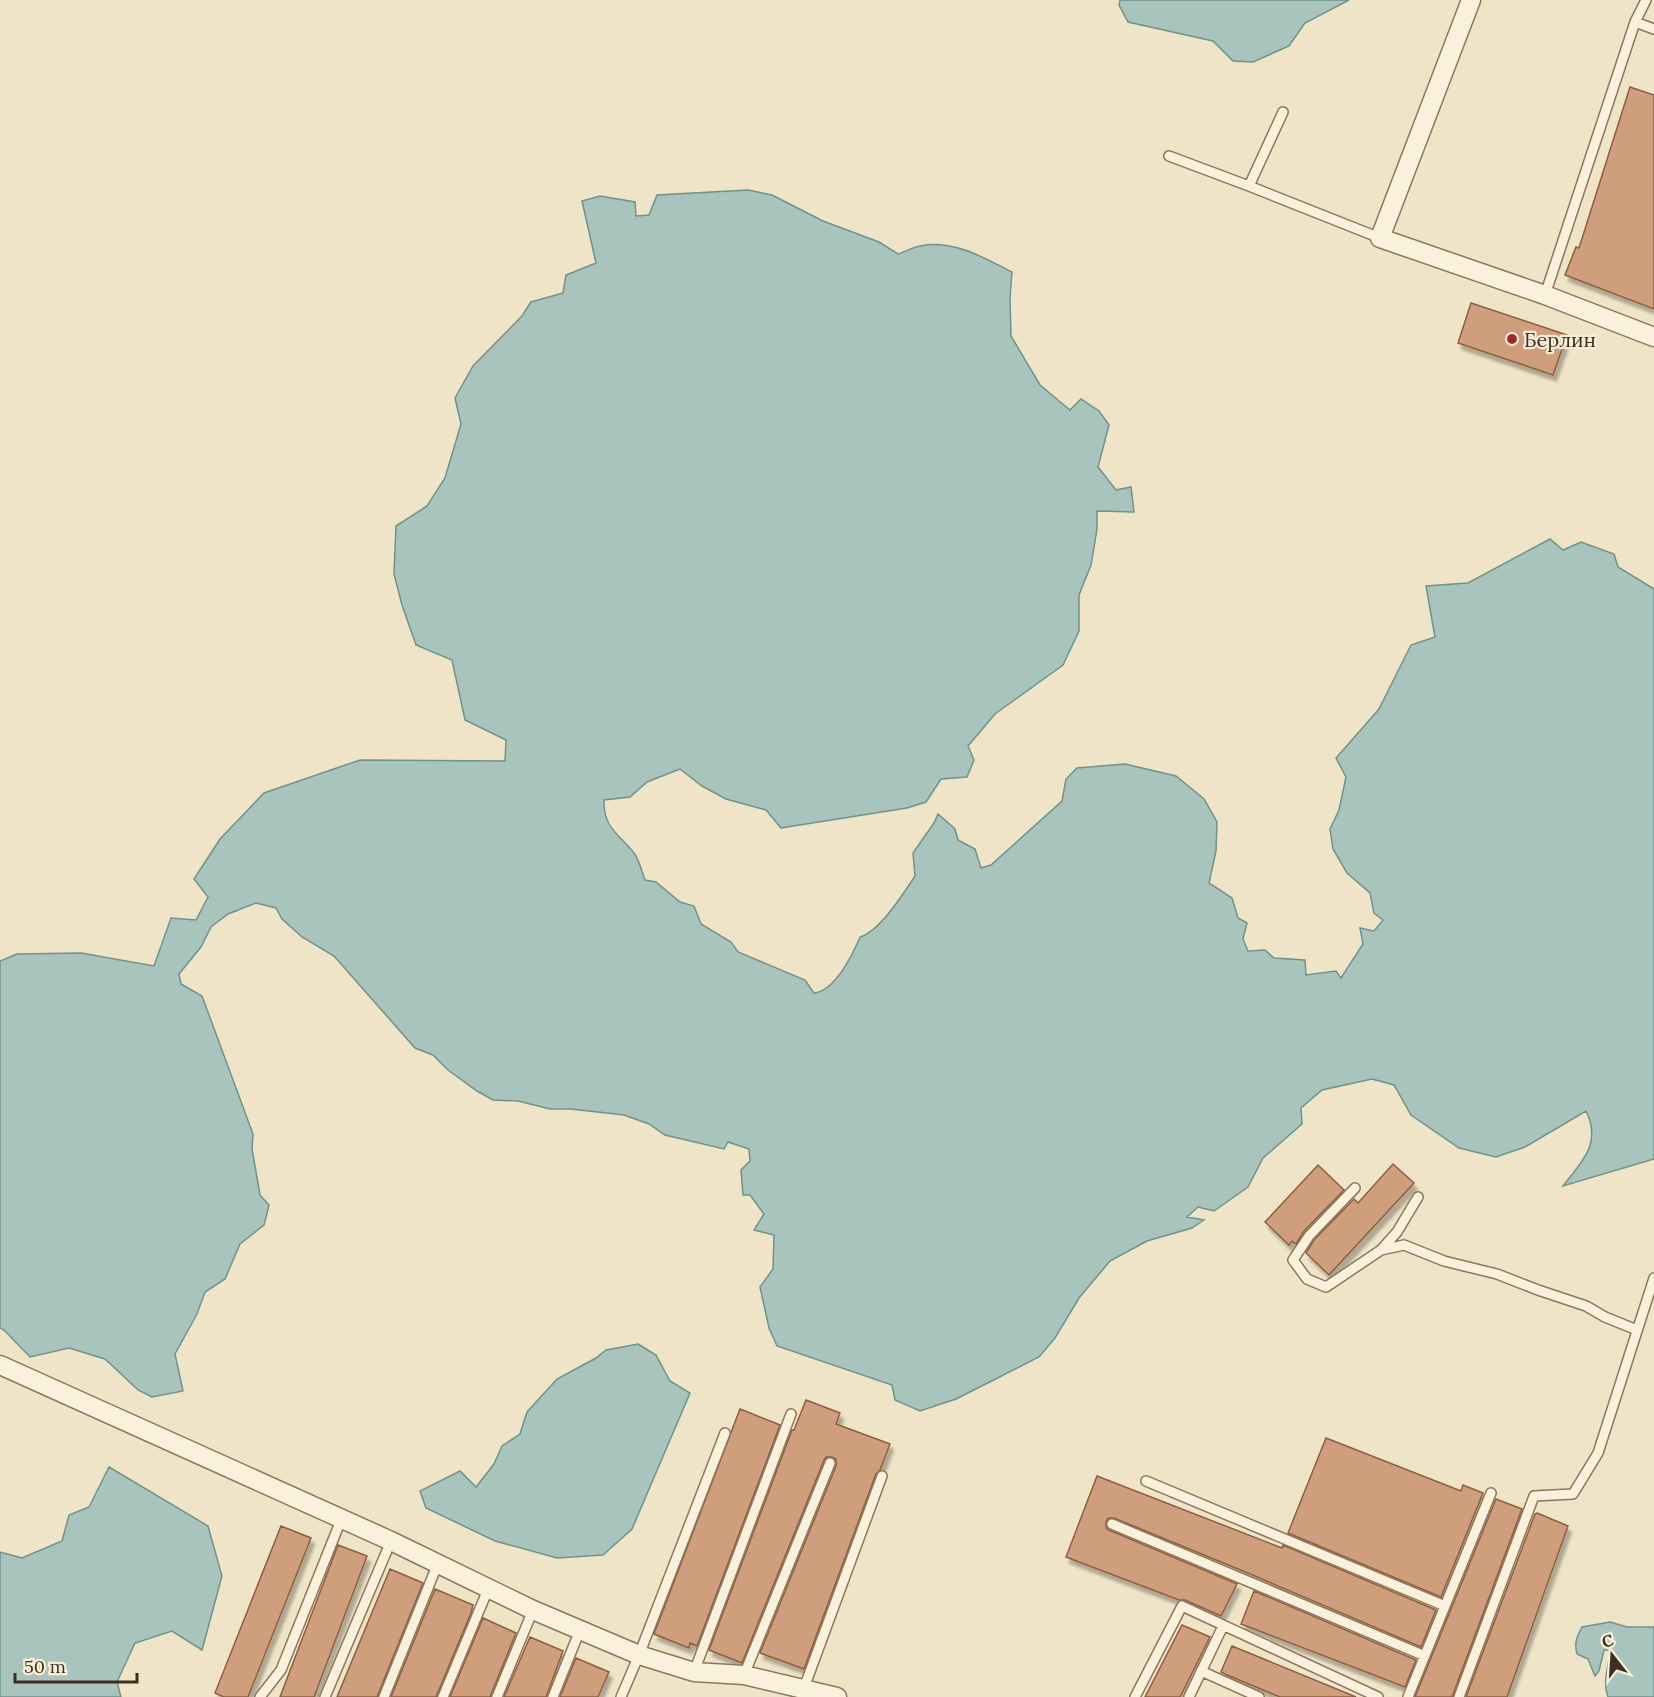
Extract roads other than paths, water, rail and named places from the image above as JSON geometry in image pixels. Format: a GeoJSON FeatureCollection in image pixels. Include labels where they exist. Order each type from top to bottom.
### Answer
{"type":"FeatureCollection","features":[{"type":"Feature","properties":{"kind":"street"},"geometry":{"type":"LineString","coordinates":[[1471,0],[1380,238],[1545,295],[1654,337]]}},
{"type":"Feature","properties":{"kind":"street"},"geometry":{"type":"LineString","coordinates":[[0,1365],[391,1541],[533,1610],[639,1655],[694,1672],[744,1675],[837,1697]]}},
{"type":"Feature","properties":{"kind":"lane"},"geometry":{"type":"LineString","coordinates":[[1545,295],[1635,22],[1646,0]]}},
{"type":"Feature","properties":{"kind":"lane"},"geometry":{"type":"LineString","coordinates":[[1635,22],[1654,29]]}},
{"type":"Feature","properties":{"kind":"lane"},"geometry":{"type":"LineString","coordinates":[[1249,186],[1283,112]]}},
{"type":"Feature","properties":{"kind":"lane"},"geometry":{"type":"LineString","coordinates":[[1169,156],[1380,238]]}},
{"type":"Feature","properties":{"kind":"lane"},"geometry":{"type":"LineString","coordinates":[[1355,1188],[1309,1236],[1293,1260],[1307,1279],[1326,1287],[1381,1250],[1396,1232],[1418,1197]]}},
{"type":"Feature","properties":{"kind":"lane"},"geometry":{"type":"LineString","coordinates":[[1381,1250],[1404,1245],[1444,1261],[1497,1274],[1586,1306],[1605,1317],[1637,1330]]}},
{"type":"Feature","properties":{"kind":"lane"},"geometry":{"type":"LineString","coordinates":[[1459,1697],[1534,1496],[1573,1494],[1598,1453],[1654,1278]]}},
{"type":"Feature","properties":{"kind":"lane"},"geometry":{"type":"LineString","coordinates":[[694,1672],[790,1414]]}},
{"type":"Feature","properties":{"kind":"lane"},"geometry":{"type":"LineString","coordinates":[[621,1697],[725,1433]]}},
{"type":"Feature","properties":{"kind":"lane"},"geometry":{"type":"LineString","coordinates":[[744,1675],[830,1463]]}},
{"type":"Feature","properties":{"kind":"lane"},"geometry":{"type":"LineString","coordinates":[[804,1688],[882,1476]]}},
{"type":"Feature","properties":{"kind":"lane"},"geometry":{"type":"LineString","coordinates":[[1146,1481],[1446,1606]]}},
{"type":"Feature","properties":{"kind":"lane"},"geometry":{"type":"LineString","coordinates":[[1408,1697],[1491,1493]]}},
{"type":"Feature","properties":{"kind":"lane"},"geometry":{"type":"LineString","coordinates":[[260,1697],[281,1670],[341,1520]]}},
{"type":"Feature","properties":{"kind":"lane"},"geometry":{"type":"LineString","coordinates":[[1112,1524],[1425,1656]]}},
{"type":"Feature","properties":{"kind":"lane"},"geometry":{"type":"LineString","coordinates":[[325,1697],[391,1541]]}},
{"type":"Feature","properties":{"kind":"lane"},"geometry":{"type":"LineString","coordinates":[[384,1697],[438,1563]]}},
{"type":"Feature","properties":{"kind":"lane"},"geometry":{"type":"LineString","coordinates":[[443,1697],[489,1587]]}},
{"type":"Feature","properties":{"kind":"lane"},"geometry":{"type":"LineString","coordinates":[[1135,1697],[1182,1606],[1378,1697]]}},
{"type":"Feature","properties":{"kind":"lane"},"geometry":{"type":"LineString","coordinates":[[497,1697],[533,1610]]}},
{"type":"Feature","properties":{"kind":"lane"},"geometry":{"type":"LineString","coordinates":[[1189,1697],[1223,1626]]}},
{"type":"Feature","properties":{"kind":"lane"},"geometry":{"type":"LineString","coordinates":[[553,1697],[580,1630]]}},
{"type":"Feature","properties":{"kind":"lane"},"geometry":{"type":"LineString","coordinates":[[1201,1671],[1259,1697]]}},
{"type":"Feature","properties":{"kind":"water"},"geometry":{"type":"Polygon","coordinates":[[[1120,0],[1349,0],[1305,23],[1289,46],[1253,62],[1233,61],[1213,41],[1128,22],[1119,5],[1120,0]]]}},
{"type":"Feature","properties":{"kind":"water"},"geometry":{"type":"Polygon","coordinates":[[[748,190],[772,195],[823,221],[879,242],[898,254],[920,246],[944,245],[968,251],[1012,272],[1011,336],[1040,385],[1070,410],[1081,399],[1099,411],[1109,425],[1098,467],[1116,490],[1131,487],[1134,512],[1097,511],[1097,529],[1091,565],[1079,595],[1079,631],[1063,665],[995,714],[968,746],[974,760],[967,777],[941,779],[926,802],[907,808],[781,828],[766,810],[726,799],[702,786],[680,769],[647,782],[630,797],[604,800],[604,810],[609,824],[634,853],[645,880],[656,882],[680,902],[694,906],[701,924],[731,942],[738,952],[805,980],[814,993],[822,991],[836,979],[848,962],[860,937],[868,933],[891,911],[915,876],[913,853],[938,814],[955,829],[958,840],[975,849],[981,868],[991,865],[1062,801],[1066,779],[1077,768],[1125,764],[1176,776],[1204,799],[1217,822],[1216,851],[1209,883],[1232,898],[1238,918],[1247,923],[1243,939],[1248,951],[1265,950],[1274,958],[1305,960],[1306,975],[1336,971],[1341,978],[1363,944],[1360,928],[1374,931],[1383,920],[1374,913],[1370,893],[1347,873],[1333,849],[1330,829],[1339,810],[1346,777],[1336,758],[1379,709],[1411,645],[1435,637],[1426,586],[1468,583],[1550,539],[1563,550],[1581,542],[1614,554],[1618,567],[1654,589],[1654,1159],[1563,1186],[1583,1160],[1591,1143],[1592,1133],[1586,1111],[1525,1147],[1496,1157],[1459,1148],[1411,1115],[1394,1085],[1372,1079],[1322,1090],[1301,1108],[1302,1124],[1263,1158],[1248,1187],[1214,1211],[1198,1207],[1187,1217],[1204,1220],[1192,1228],[1147,1241],[1110,1261],[1079,1298],[1055,1338],[1039,1357],[956,1399],[920,1411],[895,1400],[892,1385],[777,1346],[769,1328],[760,1287],[773,1269],[774,1235],[754,1230],[764,1214],[750,1195],[743,1195],[741,1170],[750,1161],[749,1149],[728,1142],[724,1149],[665,1135],[649,1124],[624,1115],[550,1109],[518,1101],[493,1100],[448,1070],[433,1055],[415,1048],[334,956],[302,937],[282,919],[276,908],[256,903],[228,914],[211,927],[201,947],[179,974],[181,984],[202,996],[253,1134],[252,1149],[260,1195],[269,1205],[264,1225],[240,1244],[225,1279],[205,1292],[197,1314],[175,1354],[183,1391],[152,1397],[138,1390],[105,1359],[69,1348],[30,1357],[0,1328],[0,961],[17,954],[81,953],[154,966],[171,918],[196,920],[208,897],[194,879],[220,839],[264,793],[360,760],[505,761],[506,740],[465,720],[452,660],[416,645],[394,574],[396,526],[427,506],[445,478],[461,424],[455,398],[473,366],[522,316],[531,302],[563,293],[566,275],[596,263],[582,201],[600,196],[635,202],[636,216],[649,215],[657,195],[748,190]]]}},
{"type":"Feature","properties":{"kind":"water"},"geometry":{"type":"Polygon","coordinates":[[[638,1344],[656,1355],[670,1381],[690,1393],[632,1529],[603,1555],[557,1558],[495,1541],[426,1508],[420,1491],[460,1471],[476,1487],[494,1464],[502,1446],[520,1434],[527,1412],[557,1379],[606,1350],[638,1344]]]}},
{"type":"Feature","properties":{"kind":"water"},"geometry":{"type":"Polygon","coordinates":[[[109,1467],[208,1526],[222,1576],[202,1650],[172,1631],[135,1643],[117,1682],[121,1697],[0,1697],[0,1552],[22,1558],[62,1541],[69,1515],[89,1507],[109,1467]]]}},
{"type":"Feature","properties":{"kind":"water"},"geometry":{"type":"Polygon","coordinates":[[[1610,1622],[1627,1627],[1654,1627],[1654,1697],[1608,1697],[1606,1680],[1610,1650],[1604,1650],[1599,1671],[1595,1676],[1588,1659],[1577,1654],[1576,1640],[1582,1627],[1610,1622]]]}},
{"type":"Feature","properties":{"kind":"place","name":"Берлин"},"geometry":{"type":"Point","coordinates":[1512,339]}}]}
